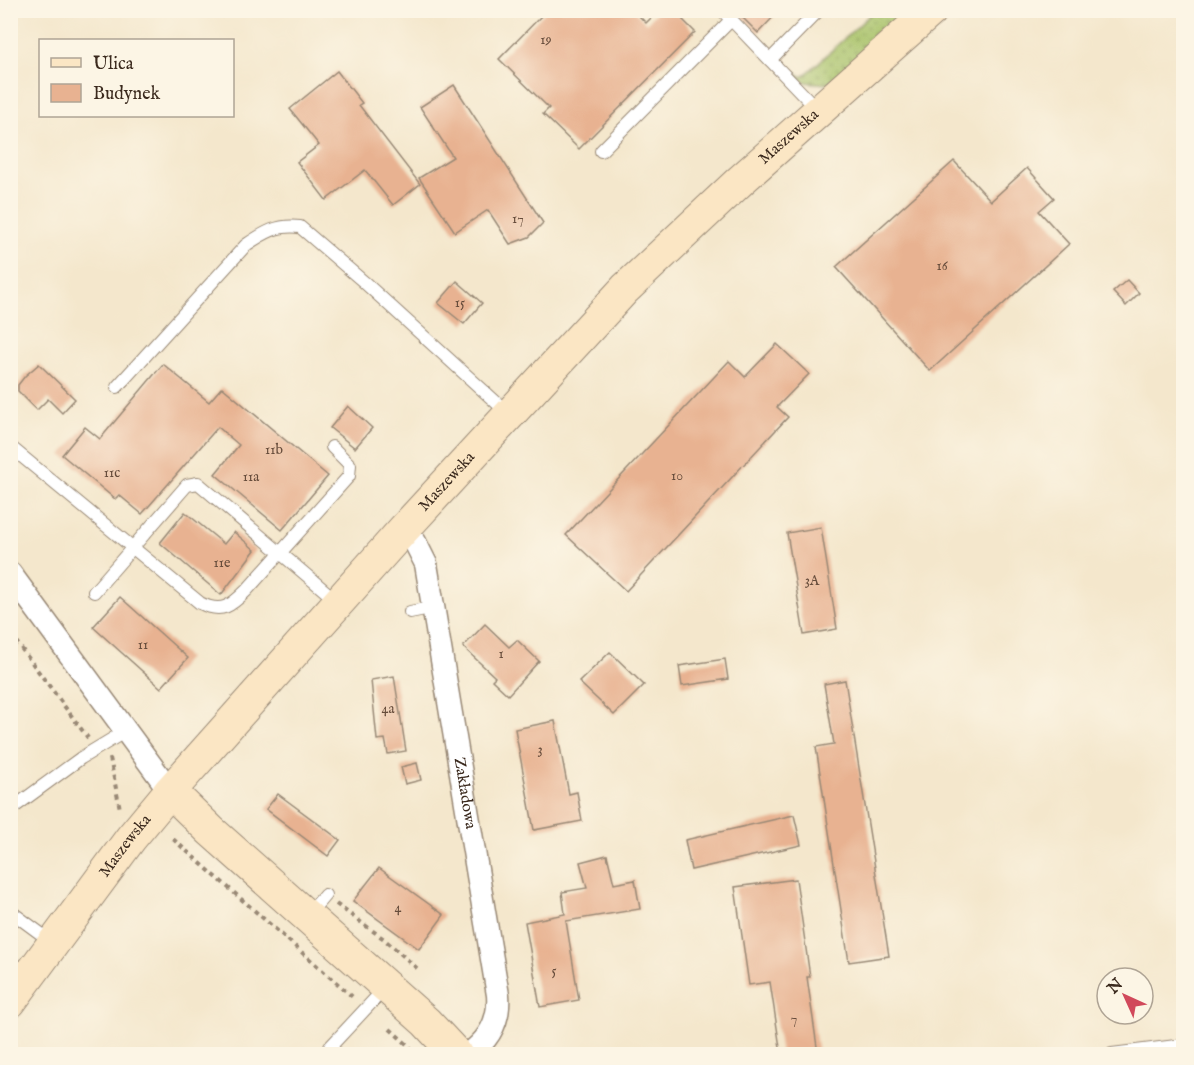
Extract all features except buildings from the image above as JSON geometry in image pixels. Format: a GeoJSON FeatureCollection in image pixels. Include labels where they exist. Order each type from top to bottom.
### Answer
{"type":"FeatureCollection","features":[{"type":"Feature","properties":{"kind":"street","name":"Maszewska"},"geometry":{"type":"LineString","coordinates":[[10,1002],[20,969],[53,943],[131,838],[170,791],[403,530],[625,289],[932,10]]}},
{"type":"Feature","properties":{"kind":"street","name":"Zakładowa"},"geometry":{"type":"LineString","coordinates":[[403,530],[423,556],[435,607],[498,995],[500,1012],[497,1022],[485,1040],[469,1054]]}},
{"type":"Feature","properties":{"kind":"street"},"geometry":{"type":"LineString","coordinates":[[10,573],[124,732],[181,804],[316,906],[376,998],[426,1022],[456,1054]]}},
{"type":"Feature","properties":{"kind":"lane"},"geometry":{"type":"LineString","coordinates":[[722,10],[819,111]]}},
{"type":"Feature","properties":{"kind":"lane"},"geometry":{"type":"LineString","coordinates":[[770,60],[819,10]]}},
{"type":"Feature","properties":{"kind":"lane"},"geometry":{"type":"LineString","coordinates":[[601,151],[731,20]]}},
{"type":"Feature","properties":{"kind":"lane"},"geometry":{"type":"LineString","coordinates":[[117,387],[246,245],[268,230],[286,225],[300,227],[509,414]]}},
{"type":"Feature","properties":{"kind":"lane"},"geometry":{"type":"LineString","coordinates":[[13,449],[200,603],[219,609],[230,607],[281,553],[351,472],[350,465],[332,447]]}},
{"type":"Feature","properties":{"kind":"lane"},"geometry":{"type":"LineString","coordinates":[[94,592],[187,485],[198,483],[338,602]]}},
{"type":"Feature","properties":{"kind":"lane"},"geometry":{"type":"LineString","coordinates":[[410,612],[435,607]]}},
{"type":"Feature","properties":{"kind":"lane"},"geometry":{"type":"LineString","coordinates":[[10,810],[124,732]]}},
{"type":"Feature","properties":{"kind":"lane"},"geometry":{"type":"LineString","coordinates":[[10,911],[53,943]]}},
{"type":"Feature","properties":{"kind":"lane"},"geometry":{"type":"LineString","coordinates":[[338,1054],[330,1047],[376,998]]}},
{"type":"Feature","properties":{"kind":"lane"},"geometry":{"type":"LineString","coordinates":[[1112,1054],[1184,1045]]}},
{"type":"Feature","properties":{"kind":"path"},"geometry":{"type":"LineString","coordinates":[[10,624],[15,640],[89,740],[102,745],[112,760],[121,813]]}},
{"type":"Feature","properties":{"kind":"path"},"geometry":{"type":"LineString","coordinates":[[173,839],[376,998],[418,1054]]}},
{"type":"Feature","properties":{"kind":"path"},"geometry":{"type":"LineString","coordinates":[[316,906],[384,939],[420,971]]}},
{"type":"Feature","properties":{"kind":"green space"},"geometry":{"type":"Polygon","coordinates":[[[874,11],[916,11],[827,84],[804,82],[791,71],[803,77],[874,11]]]}}]}
